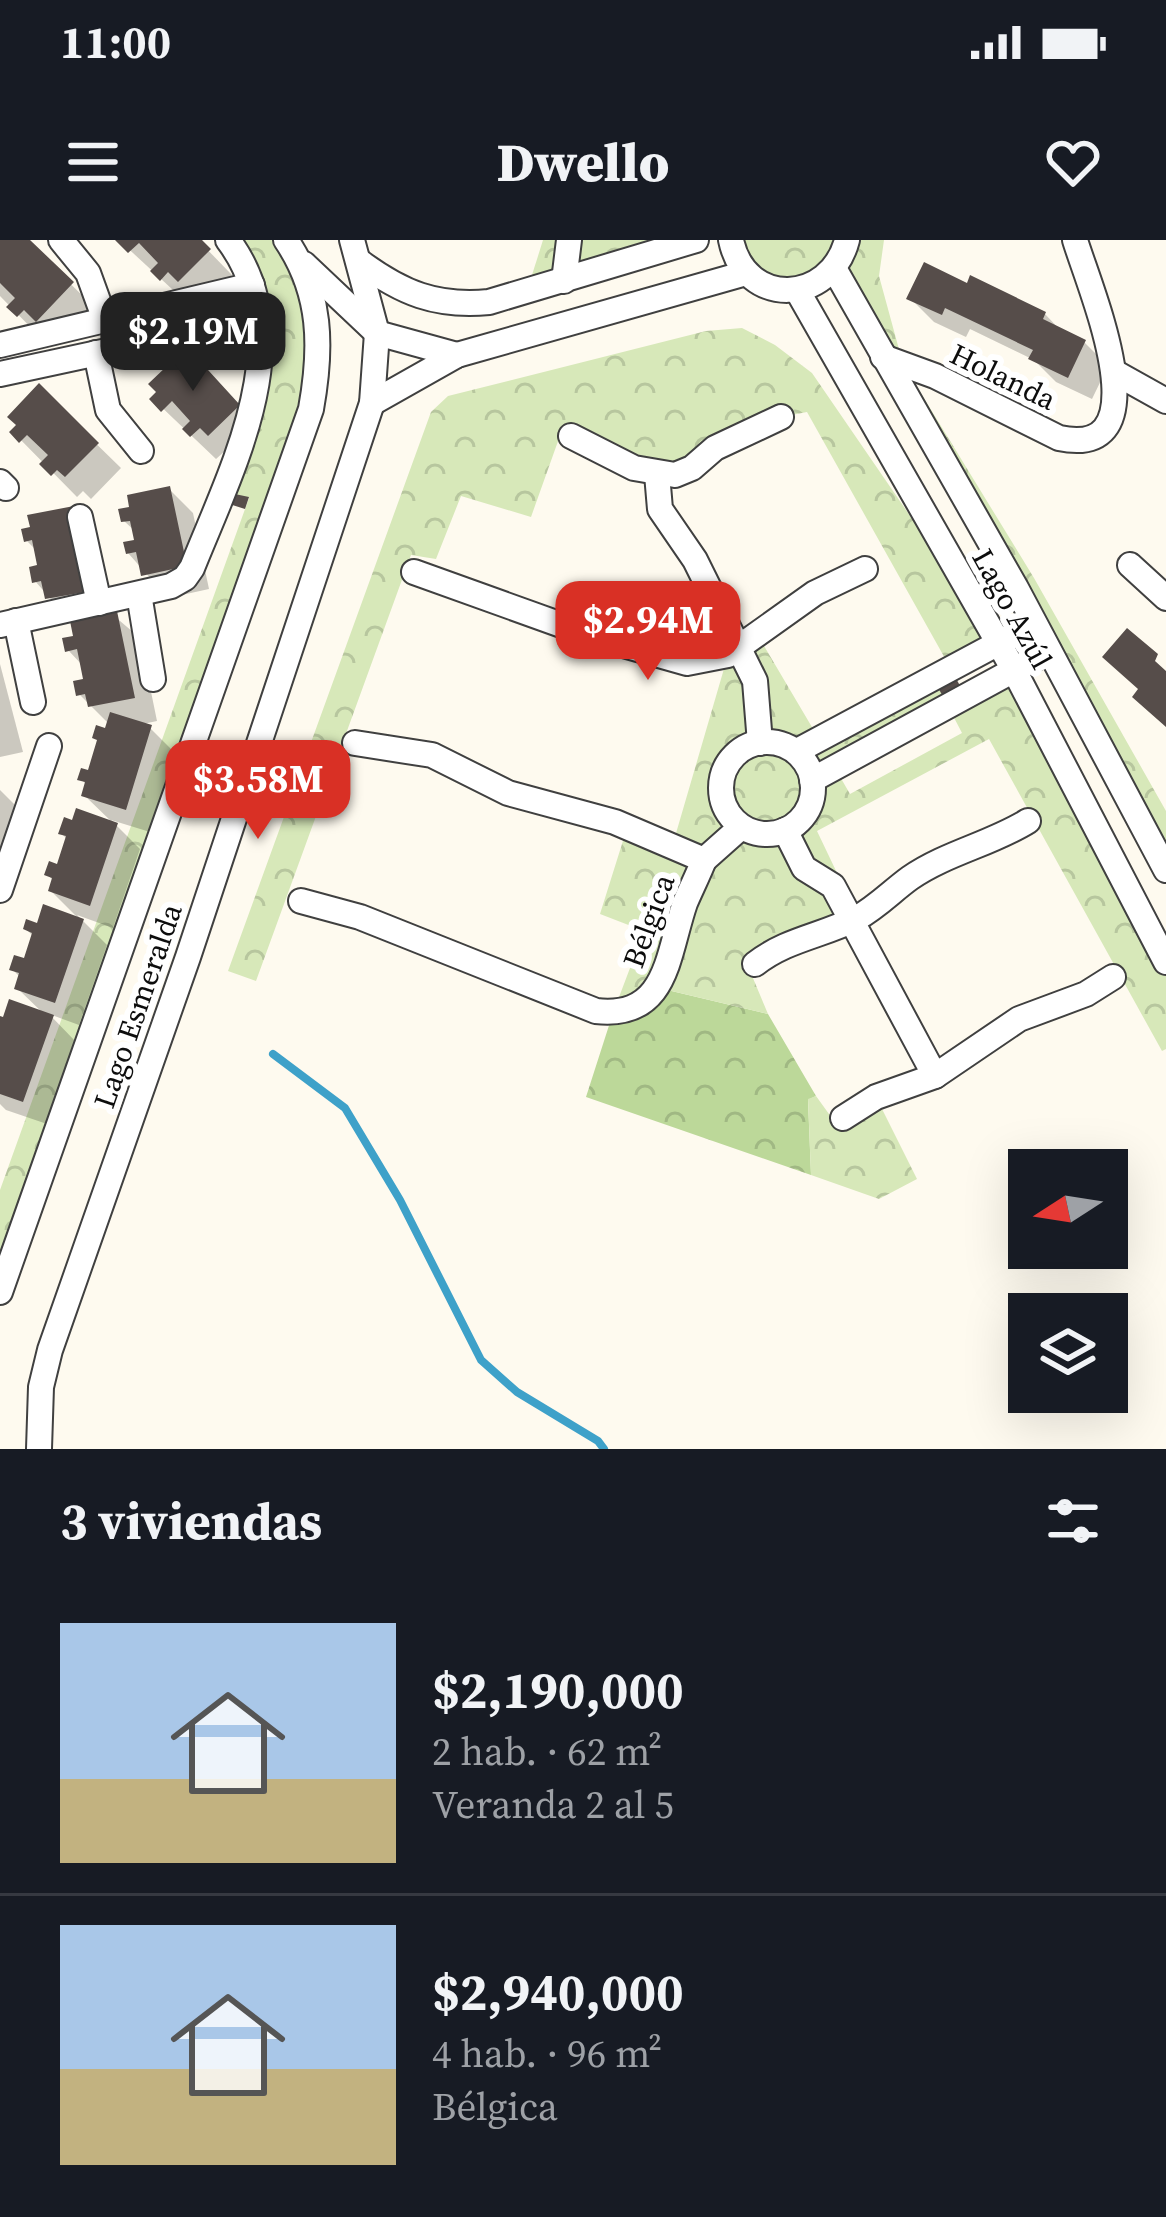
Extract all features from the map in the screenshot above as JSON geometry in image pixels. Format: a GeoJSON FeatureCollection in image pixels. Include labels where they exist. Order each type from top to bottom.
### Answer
{"type":"FeatureCollection","features":[{"type":"Feature","properties":{"kind":"street"},"geometry":{"type":"LineString","coordinates":[[62,240],[88,273],[105,320]]}},
{"type":"Feature","properties":{"kind":"street"},"geometry":{"type":"LineString","coordinates":[[32,702],[8,623],[139,594],[185,578],[224,488],[253,401],[262,356],[252,285],[228,240]]}},
{"type":"Feature","properties":{"kind":"street"},"geometry":{"type":"LineString","coordinates":[[564,281],[569,240]]}},
{"type":"Feature","properties":{"kind":"street"},"geometry":{"type":"LineString","coordinates":[[356,251],[420,299],[454,305],[489,302],[696,240]]}},
{"type":"Feature","properties":{"kind":"street"},"geometry":{"type":"LineString","coordinates":[[731,240],[734,256],[746,273],[774,289],[797,290],[835,270],[847,240]]}},
{"type":"Feature","properties":{"kind":"street","name":"Holanda"},"geometry":{"type":"LineString","coordinates":[[883,357],[935,376],[1059,438],[1075,442],[1103,435],[1113,422],[1114,372],[1076,240]]}},
{"type":"Feature","properties":{"kind":"street"},"geometry":{"type":"LineString","coordinates":[[292,249],[377,333],[457,355]]}},
{"type":"Feature","properties":{"kind":"street","name":"Lago Esmeralda"},"geometry":{"type":"LineString","coordinates":[[0,1292],[311,409],[320,363],[317,321],[314,296],[292,249]]}},
{"type":"Feature","properties":{"kind":"street","name":"Lago Esmeralda"},"geometry":{"type":"LineString","coordinates":[[39,1449],[41,1387],[50,1350],[196,934],[372,403],[377,333],[356,251]]}},
{"type":"Feature","properties":{"kind":"street","name":"Lago Azúl"},"geometry":{"type":"LineString","coordinates":[[835,270],[1166,870]]}},
{"type":"Feature","properties":{"kind":"street"},"geometry":{"type":"LineString","coordinates":[[372,403],[457,355],[746,273]]}},
{"type":"Feature","properties":{"kind":"street"},"geometry":{"type":"LineString","coordinates":[[0,345],[252,285]]}},
{"type":"Feature","properties":{"kind":"street","name":"Lago Azúl"},"geometry":{"type":"LineString","coordinates":[[797,290],[1014,670],[1166,962]]}},
{"type":"Feature","properties":{"kind":"street"},"geometry":{"type":"LineString","coordinates":[[0,374],[260,318]]}},
{"type":"Feature","properties":{"kind":"street"},"geometry":{"type":"LineString","coordinates":[[96,353],[108,410],[141,452]]}},
{"type":"Feature","properties":{"kind":"street"},"geometry":{"type":"LineString","coordinates":[[1114,372],[1166,401]]}},
{"type":"Feature","properties":{"kind":"street"},"geometry":{"type":"LineString","coordinates":[[571,436],[612,459],[657,475],[675,475],[716,448],[781,417]]}},
{"type":"Feature","properties":{"kind":"street"},"geometry":{"type":"LineString","coordinates":[[657,475],[660,509],[695,560],[755,681],[760,743]]}},
{"type":"Feature","properties":{"kind":"street"},"geometry":{"type":"LineString","coordinates":[[80,517],[99,603]]}},
{"type":"Feature","properties":{"kind":"street"},"geometry":{"type":"LineString","coordinates":[[1130,565],[1166,598]]}},
{"type":"Feature","properties":{"kind":"street"},"geometry":{"type":"LineString","coordinates":[[414,572],[595,637],[687,663],[728,656],[815,593],[865,569]]}},
{"type":"Feature","properties":{"kind":"street"},"geometry":{"type":"LineString","coordinates":[[139,594],[153,679]]}},
{"type":"Feature","properties":{"kind":"street"},"geometry":{"type":"LineString","coordinates":[[797,751],[812,780],[806,814],[769,836],[740,828],[725,810],[720,787],[727,765],[744,749],[760,743],[797,751],[1034,624]]}},
{"type":"Feature","properties":{"kind":"street"},"geometry":{"type":"LineString","coordinates":[[812,780],[1049,651]]}},
{"type":"Feature","properties":{"kind":"street","name":"Bélgica"},"geometry":{"type":"LineString","coordinates":[[301,901],[360,917],[596,1011],[621,1014],[642,1004],[659,988],[704,860],[615,822],[508,793],[432,755],[355,742]]}},
{"type":"Feature","properties":{"kind":"street"},"geometry":{"type":"LineString","coordinates":[[0,890],[49,746]]}},
{"type":"Feature","properties":{"kind":"street"},"geometry":{"type":"LineString","coordinates":[[755,964],[776,947],[850,921],[926,869],[999,839],[1028,821]]}},
{"type":"Feature","properties":{"kind":"street"},"geometry":{"type":"LineString","coordinates":[[704,860],[740,828]]}},
{"type":"Feature","properties":{"kind":"street"},"geometry":{"type":"LineString","coordinates":[[785,830],[804,868],[833,886],[935,1076]]}},
{"type":"Feature","properties":{"kind":"street"},"geometry":{"type":"LineString","coordinates":[[843,1118],[876,1097],[935,1076],[1019,1019],[1086,994],[1113,977]]}},
{"type":"Feature","properties":{"kind":"green space"},"geometry":{"type":"Polygon","coordinates":[[[228,240],[286,240],[319,363],[0,1292],[0,1190],[249,498],[230,493],[262,356],[228,240]]]}},
{"type":"Feature","properties":{"kind":"green space"},"geometry":{"type":"Polygon","coordinates":[[[543,240],[696,240],[527,291],[543,240]]]}},
{"type":"Feature","properties":{"kind":"green space"},"geometry":{"type":"Polygon","coordinates":[[[731,240],[884,240],[879,276],[903,364],[1034,578],[1166,811],[1166,870],[835,270],[774,289],[731,240]]]}},
{"type":"Feature","properties":{"kind":"green space"},"geometry":{"type":"Polygon","coordinates":[[[742,328],[812,373],[998,644],[951,669],[807,412],[781,417],[675,475],[562,430],[531,517],[461,496],[436,559],[411,555],[256,981],[228,971],[431,412],[448,396],[706,331],[742,328]]]}},
{"type":"Feature","properties":{"kind":"green space"},"geometry":{"type":"Polygon","coordinates":[[[757,634],[819,739],[933,679],[949,706],[1014,670],[1166,962],[1166,1049],[1162,1051],[989,739],[817,831],[858,917],[750,971],[768,1014],[659,988],[613,1013],[644,931],[600,914],[627,828],[672,847],[728,655],[757,634]],[[949,708],[835,768],[850,794],[962,733],[949,708]]]}},
{"type":"Feature","properties":{"kind":"green space"},"geometry":{"type":"Polygon","coordinates":[[[659,988],[768,1014],[816,1096],[808,1100],[811,1175],[586,1097],[613,1013],[659,988]]]}},
{"type":"Feature","properties":{"kind":"green space"},"geometry":{"type":"Polygon","coordinates":[[[816,1096],[829,1114],[843,1118],[876,1097],[917,1179],[879,1199],[811,1175],[808,1099],[816,1096]]]}},
{"type":"Feature","properties":{"kind":"building"},"geometry":{"type":"Polygon","coordinates":[[[0,240],[30,240],[74,282],[36,322],[24,310],[17,317],[6,307],[15,298],[0,283],[0,240]]]}},
{"type":"Feature","properties":{"kind":"building"},"geometry":{"type":"Polygon","coordinates":[[[115,240],[202,240],[211,249],[178,282],[168,272],[160,281],[150,271],[158,263],[139,243],[128,253],[115,240]]]}},
{"type":"Feature","properties":{"kind":"building"},"geometry":{"type":"Polygon","coordinates":[[[924,262],[967,283],[970,275],[1046,312],[1043,319],[1086,340],[1068,378],[1028,359],[1033,350],[945,308],[942,315],[906,299],[924,262]]]}},
{"type":"Feature","properties":{"kind":"building"},"geometry":{"type":"Polygon","coordinates":[[[187,347],[240,405],[208,436],[200,428],[190,437],[182,429],[190,421],[172,401],[161,412],[149,399],[156,392],[148,384],[187,347]]]}},
{"type":"Feature","properties":{"kind":"building"},"geometry":{"type":"Polygon","coordinates":[[[39,383],[99,443],[65,477],[57,470],[51,476],[39,464],[48,455],[27,435],[19,443],[9,432],[16,425],[7,417],[39,383]]]}},
{"type":"Feature","properties":{"kind":"building"},"geometry":{"type":"Polygon","coordinates":[[[170,486],[187,566],[141,576],[136,552],[126,554],[123,542],[134,540],[130,521],[121,522],[118,509],[129,507],[127,495],[170,486]]]}},
{"type":"Feature","properties":{"kind":"building"},"geometry":{"type":"Polygon","coordinates":[[[230,493],[249,497],[245,509],[226,503],[230,493]]]}},
{"type":"Feature","properties":{"kind":"building"},"geometry":{"type":"Polygon","coordinates":[[[74,506],[91,591],[45,599],[41,581],[32,583],[29,567],[37,565],[32,540],[24,542],[21,529],[30,527],[27,515],[74,506]]]}},
{"type":"Feature","properties":{"kind":"building"},"geometry":{"type":"Polygon","coordinates":[[[117,611],[135,698],[88,707],[85,694],[76,696],[73,681],[83,679],[77,649],[65,652],[62,638],[73,636],[70,621],[117,611]]]}},
{"type":"Feature","properties":{"kind":"building"},"geometry":{"type":"Polygon","coordinates":[[[1127,628],[1158,654],[1155,661],[1166,671],[1166,727],[1132,697],[1138,689],[1102,657],[1127,628]]]}},
{"type":"Feature","properties":{"kind":"building"},"geometry":{"type":"Polygon","coordinates":[[[951,669],[966,697],[949,707],[933,679],[951,669]]]}},
{"type":"Feature","properties":{"kind":"building"},"geometry":{"type":"Polygon","coordinates":[[[110,712],[152,725],[126,810],[81,796],[85,782],[77,780],[81,768],[88,770],[97,740],[92,738],[96,725],[105,728],[110,712]]]}},
{"type":"Feature","properties":{"kind":"building"},"geometry":{"type":"Polygon","coordinates":[[[76,808],[118,823],[90,906],[48,891],[52,878],[44,875],[49,861],[57,864],[66,836],[58,834],[64,817],[72,820],[76,808]]]}},
{"type":"Feature","properties":{"kind":"building"},"geometry":{"type":"Polygon","coordinates":[[[43,904],[84,919],[55,1003],[14,989],[19,973],[9,970],[14,955],[24,958],[32,933],[23,929],[26,919],[37,923],[43,904]]]}},
{"type":"Feature","properties":{"kind":"building"},"geometry":{"type":"Polygon","coordinates":[[[9,999],[54,1015],[23,1102],[0,1094],[0,1016],[9,999]]]}},
{"type":"Feature","properties":{"kind":"waterway"},"geometry":{"type":"LineString","coordinates":[[273,1054],[345,1108],[400,1200],[481,1360],[517,1392],[604,1449]]}}]}
